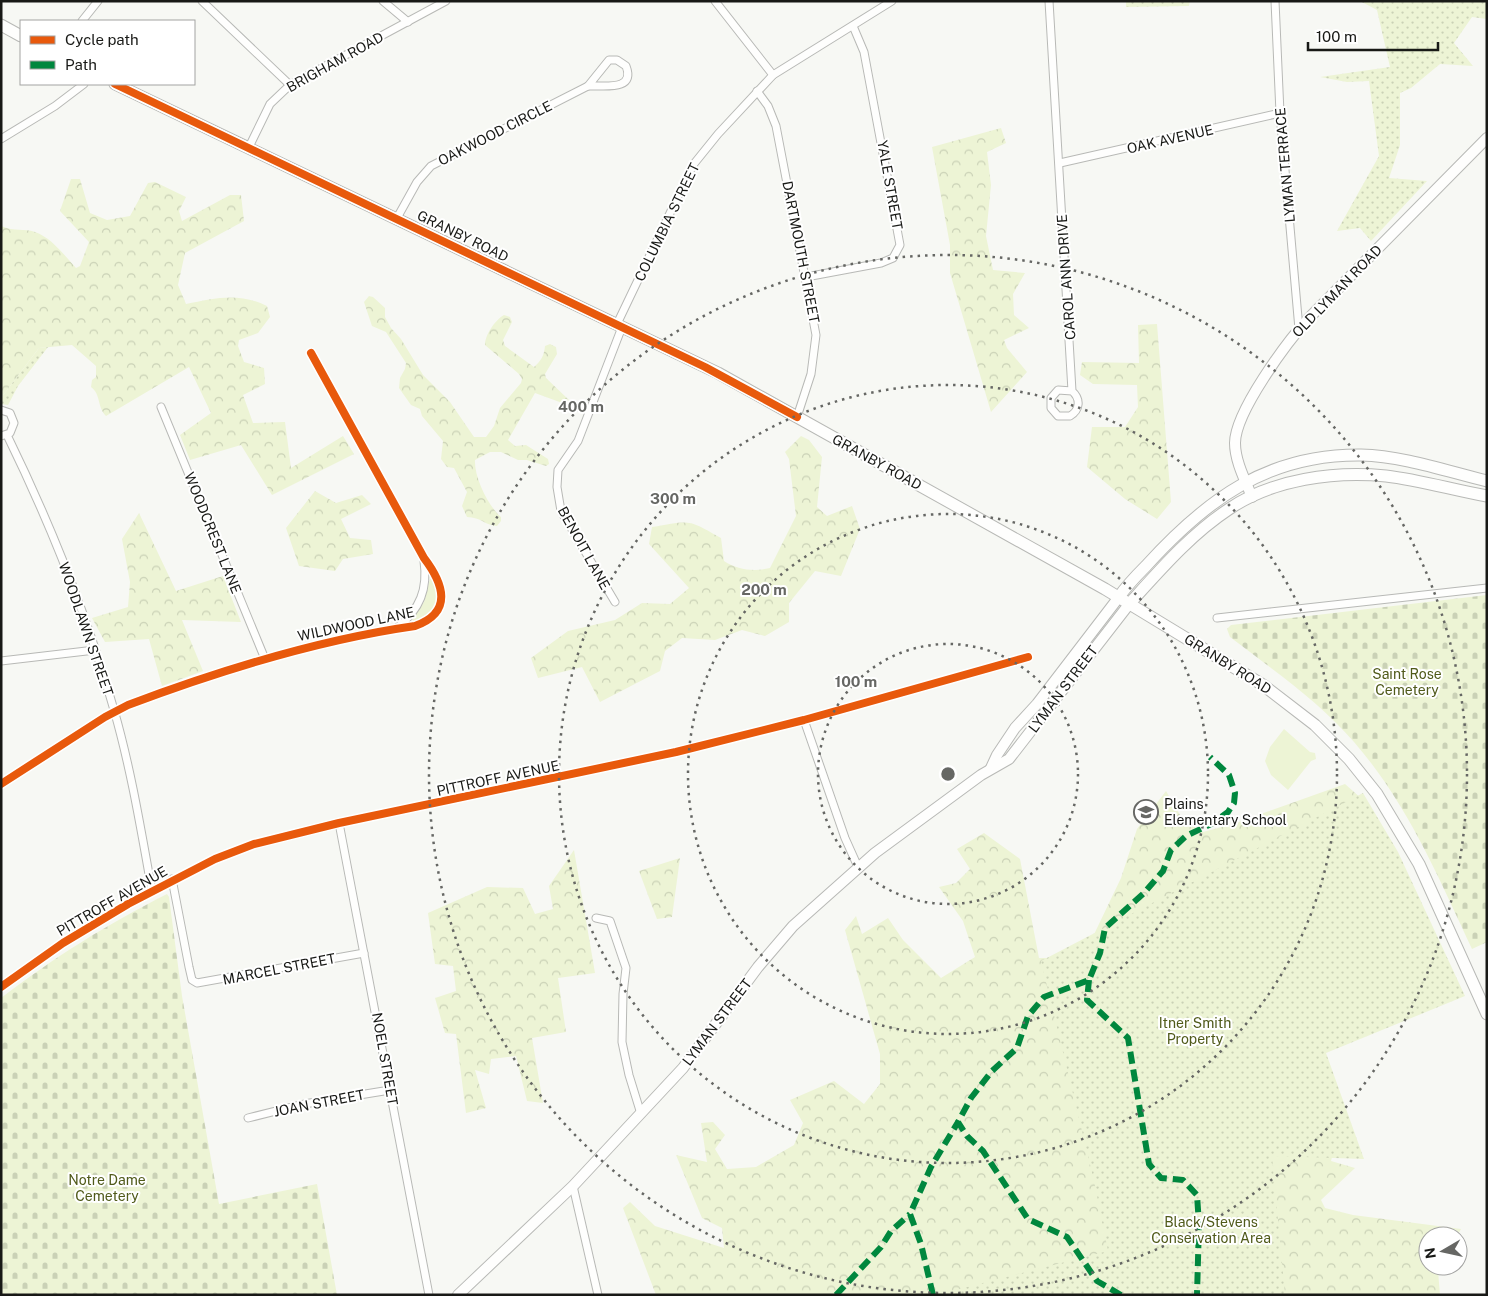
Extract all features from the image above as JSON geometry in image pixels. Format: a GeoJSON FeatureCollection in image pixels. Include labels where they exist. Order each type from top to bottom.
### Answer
{"type":"FeatureCollection","features":[{"type":"Feature","properties":{"kind":"main road"},"geometry":{"type":"LineString","coordinates":[[1,25],[20,35]]}},
{"type":"Feature","properties":{"kind":"main road","name":"GRANBY ROAD"},"geometry":{"type":"LineString","coordinates":[[117,85],[718,373],[1130,603],[1220,656],[1276,694],[1315,725],[1355,766],[1378,794],[1419,864],[1487,1014]]}},
{"type":"Feature","properties":{"kind":"main road","name":"OLD LYMAN ROAD"},"geometry":{"type":"LineString","coordinates":[[1252,497],[1235,448],[1238,427],[1261,384],[1299,328],[1487,138]]}},
{"type":"Feature","properties":{"kind":"main road"},"geometry":{"type":"LineString","coordinates":[[1119,597],[1131,579],[1189,521],[1231,489],[1317,457],[1362,455],[1392,458],[1487,481]]}},
{"type":"Feature","properties":{"kind":"main road"},"geometry":{"type":"LineString","coordinates":[[1130,603],[1199,532],[1230,508],[1252,497],[1293,482],[1337,474],[1388,476],[1487,496]]}},
{"type":"Feature","properties":{"kind":"main road","name":"LYMAN STREET"},"geometry":{"type":"LineString","coordinates":[[991,768],[997,755],[1015,728],[1037,704],[1119,597]]}},
{"type":"Feature","properties":{"kind":"main road","name":"LYMAN STREET"},"geometry":{"type":"LineString","coordinates":[[458,1295],[572,1186],[691,1059],[775,945],[858,867],[991,768],[1009,759],[1130,603]]}},
{"type":"Feature","properties":{"kind":"street"},"geometry":{"type":"LineString","coordinates":[[83,20],[98,1]]}},
{"type":"Feature","properties":{"kind":"street"},"geometry":{"type":"LineString","coordinates":[[202,1],[290,85]]}},
{"type":"Feature","properties":{"kind":"street"},"geometry":{"type":"LineString","coordinates":[[383,1],[408,22]]}},
{"type":"Feature","properties":{"kind":"street","name":"BRIGHAM ROAD"},"geometry":{"type":"LineString","coordinates":[[249,147],[270,104],[290,85],[334,64],[446,1]]}},
{"type":"Feature","properties":{"kind":"street"},"geometry":{"type":"LineString","coordinates":[[715,1],[773,75]]}},
{"type":"Feature","properties":{"kind":"street","name":"COLUMBIA STREET"},"geometry":{"type":"LineString","coordinates":[[619,326],[693,165],[756,91],[773,75],[892,1]]}},
{"type":"Feature","properties":{"kind":"street","name":"CAROL ANN DRIVE"},"geometry":{"type":"LineString","coordinates":[[1049,1],[1072,391],[1078,398],[1077,410],[1070,416],[1058,416],[1051,408],[1051,398],[1058,390],[1072,391]]}},
{"type":"Feature","properties":{"kind":"street","name":"LYMAN TERRACE"},"geometry":{"type":"LineString","coordinates":[[1276,1],[1280,113],[1299,328]]}},
{"type":"Feature","properties":{"kind":"street","name":"YALE STREET"},"geometry":{"type":"LineString","coordinates":[[806,277],[881,263],[893,258],[900,245],[864,52],[852,26]]}},
{"type":"Feature","properties":{"kind":"street","name":"OAKWOOD CIRCLE"},"geometry":{"type":"LineString","coordinates":[[397,218],[416,182],[431,166],[588,86],[609,60],[617,60],[626,66],[627,77],[621,85],[588,86]]}},
{"type":"Feature","properties":{"kind":"street"},"geometry":{"type":"LineString","coordinates":[[1,139],[55,106],[83,85]]}},
{"type":"Feature","properties":{"kind":"street","name":"DARTMOUTH STREET"},"geometry":{"type":"LineString","coordinates":[[756,91],[768,106],[776,126],[815,325],[816,348],[811,374],[797,417]]}},
{"type":"Feature","properties":{"kind":"street","name":"OAK AVENUE"},"geometry":{"type":"LineString","coordinates":[[1060,163],[1280,113]]}},
{"type":"Feature","properties":{"kind":"street","name":"BENOIT LANE"},"geometry":{"type":"LineString","coordinates":[[615,602],[561,511],[558,501],[557,475],[560,467],[578,441],[619,326]]}},
{"type":"Feature","properties":{"kind":"street","name":"WILDWOOD LANE"},"geometry":{"type":"LineString","coordinates":[[1,784],[114,711],[265,659],[338,638],[415,626],[435,613],[440,603],[440,585],[436,574],[424,558],[311,353]]}},
{"type":"Feature","properties":{"kind":"street","name":"WOODCREST LANE"},"geometry":{"type":"LineString","coordinates":[[161,407],[265,659]]}},
{"type":"Feature","properties":{"kind":"street","name":"WOODLAWN STREET"},"geometry":{"type":"LineString","coordinates":[[1,410],[8,412],[13,418],[14,426],[4,436],[65,567],[95,650],[114,711],[139,819],[152,891]]}},
{"type":"Feature","properties":{"kind":"street","name":"WILDWOOD LANE"},"geometry":{"type":"LineString","coordinates":[[398,628],[412,615],[423,596],[426,582],[424,558]]}},
{"type":"Feature","properties":{"kind":"street"},"geometry":{"type":"LineString","coordinates":[[1217,618],[1487,588]]}},
{"type":"Feature","properties":{"kind":"street"},"geometry":{"type":"LineString","coordinates":[[1,661],[95,650]]}},
{"type":"Feature","properties":{"kind":"street","name":"PITTROFF AVENUE"},"geometry":{"type":"LineString","coordinates":[[1,988],[74,935],[172,879],[241,849],[339,823],[636,762],[804,720],[1028,657]]}},
{"type":"Feature","properties":{"kind":"street"},"geometry":{"type":"LineString","coordinates":[[804,720],[842,829],[858,867]]}},
{"type":"Feature","properties":{"kind":"street","name":"NOEL STREET"},"geometry":{"type":"LineString","coordinates":[[339,823],[429,1295]]}},
{"type":"Feature","properties":{"kind":"street","name":"MARCEL STREET"},"geometry":{"type":"LineString","coordinates":[[172,879],[189,967],[194,981],[206,983],[364,953]]}},
{"type":"Feature","properties":{"kind":"street"},"geometry":{"type":"LineString","coordinates":[[596,918],[610,921],[626,968],[623,994],[622,1042],[629,1075],[641,1114]]}},
{"type":"Feature","properties":{"kind":"street","name":"JOAN STREET"},"geometry":{"type":"LineString","coordinates":[[248,1118],[304,1104],[390,1090]]}},
{"type":"Feature","properties":{"kind":"street"},"geometry":{"type":"LineString","coordinates":[[572,1186],[598,1295]]}},
{"type":"Feature","properties":{"kind":"green space"},"geometry":{"type":"Polygon","coordinates":[[[1126,1],[1190,1],[1189,6],[1126,7],[1126,1]]]}},
{"type":"Feature","properties":{"kind":"green space"},"geometry":{"type":"Polygon","coordinates":[[[1360,1],[1487,1],[1487,19],[1472,17],[1454,43],[1473,66],[1440,64],[1411,88],[1400,93],[1400,145],[1389,178],[1427,181],[1371,241],[1360,228],[1337,231],[1379,156],[1369,81],[1347,82],[1320,77],[1390,67],[1377,10],[1360,1]]]}},
{"type":"Feature","properties":{"kind":"green space"},"geometry":{"type":"Polygon","coordinates":[[[1001,128],[1006,143],[987,152],[991,185],[986,236],[993,270],[1025,273],[1013,294],[1014,315],[1029,328],[1004,340],[1007,348],[1027,372],[991,412],[950,273],[950,245],[932,147],[1001,128]]]}},
{"type":"Feature","properties":{"kind":"green space"},"geometry":{"type":"Polygon","coordinates":[[[71,179],[80,179],[90,213],[107,220],[130,216],[148,183],[155,182],[186,197],[179,211],[182,221],[230,195],[241,195],[244,221],[185,253],[178,285],[186,304],[217,298],[237,298],[247,299],[267,306],[270,317],[258,333],[239,340],[238,346],[244,362],[264,368],[265,384],[243,395],[253,423],[285,422],[291,468],[343,436],[354,454],[272,495],[241,445],[190,460],[180,435],[211,413],[189,367],[106,416],[101,409],[96,393],[91,387],[92,380],[96,377],[96,366],[72,345],[39,348],[1,398],[1,226],[31,231],[47,238],[76,268],[80,266],[89,242],[60,211],[71,179]]]}},
{"type":"Feature","properties":{"kind":"green space"},"geometry":{"type":"Polygon","coordinates":[[[369,296],[373,297],[385,308],[385,317],[391,328],[401,339],[423,375],[450,402],[474,437],[486,437],[494,426],[500,408],[521,383],[522,379],[519,374],[485,345],[489,332],[497,320],[504,315],[510,317],[512,322],[503,340],[505,346],[534,367],[542,358],[545,346],[550,344],[556,347],[557,354],[545,374],[546,378],[569,400],[565,404],[535,393],[508,440],[515,446],[526,445],[548,459],[549,464],[546,466],[527,460],[518,460],[501,452],[490,452],[475,460],[479,483],[491,506],[501,517],[501,521],[497,526],[490,525],[476,518],[467,517],[462,506],[467,492],[454,468],[447,467],[441,459],[443,441],[422,416],[420,409],[411,405],[399,388],[400,378],[406,363],[386,332],[372,326],[364,302],[369,296]]]}},
{"type":"Feature","properties":{"kind":"green space"},"geometry":{"type":"Polygon","coordinates":[[[1157,324],[1171,502],[1157,519],[1125,499],[1087,467],[1092,427],[1125,427],[1138,407],[1137,385],[1093,384],[1080,375],[1082,362],[1139,363],[1138,325],[1157,324]]]}},
{"type":"Feature","properties":{"kind":"green space"},"geometry":{"type":"Polygon","coordinates":[[[48,347],[18,386],[8,405],[1,404],[1,398],[39,348],[48,347]]]}},
{"type":"Feature","properties":{"kind":"green space"},"geometry":{"type":"Polygon","coordinates":[[[801,436],[809,440],[822,457],[817,507],[827,516],[852,506],[860,529],[841,576],[815,571],[789,603],[789,622],[765,636],[742,630],[715,640],[682,638],[665,651],[660,671],[600,702],[582,667],[538,678],[531,658],[568,631],[615,620],[642,603],[670,604],[689,588],[649,544],[652,527],[682,522],[695,524],[721,538],[724,561],[746,569],[770,568],[796,516],[789,459],[785,452],[801,436]]]}},
{"type":"Feature","properties":{"kind":"green space"},"geometry":{"type":"Polygon","coordinates":[[[315,491],[336,503],[362,495],[371,504],[341,519],[350,538],[371,540],[373,554],[343,559],[335,571],[299,566],[286,528],[315,491]]]}},
{"type":"Feature","properties":{"kind":"green space"},"geometry":{"type":"Polygon","coordinates":[[[139,513],[176,591],[223,576],[241,622],[182,620],[203,671],[162,686],[149,639],[105,642],[92,618],[128,607],[130,582],[122,539],[139,513]]]}},
{"type":"Feature","properties":{"kind":"green space"},"geometry":{"type":"Polygon","coordinates":[[[433,578],[438,591],[436,604],[427,615],[414,622],[412,619],[424,602],[430,579],[433,578]]]}},
{"type":"Feature","properties":{"kind":"green space","name":"Saint Rose Cemetery"},"geometry":{"type":"Polygon","coordinates":[[[1487,595],[1487,942],[1472,949],[1420,841],[1406,815],[1373,765],[1326,713],[1295,686],[1230,637],[1227,629],[1231,625],[1487,595]]]}},
{"type":"Feature","properties":{"kind":"green space"},"geometry":{"type":"Polygon","coordinates":[[[1284,729],[1310,752],[1315,753],[1316,759],[1311,761],[1288,790],[1271,775],[1265,761],[1270,747],[1284,729]]]}},
{"type":"Feature","properties":{"kind":"green space","name":"Black/Stevens Conservation Area"},"geometry":{"type":"Polygon","coordinates":[[[1345,784],[1362,799],[1309,1059],[1342,1118],[1331,1161],[1355,1168],[1321,1200],[1325,1208],[1353,1215],[1438,1226],[1418,1226],[1418,1276],[1438,1276],[1440,1295],[656,1295],[623,1208],[630,1202],[655,1226],[724,1248],[722,1228],[702,1218],[676,1155],[707,1162],[701,1123],[713,1122],[725,1135],[715,1149],[727,1169],[756,1167],[794,1145],[803,1123],[790,1100],[834,1081],[864,1104],[880,1084],[880,1054],[845,930],[856,916],[862,934],[888,918],[903,940],[941,978],[975,957],[963,921],[939,887],[956,883],[970,869],[957,849],[984,833],[1020,859],[1039,958],[1054,958],[1087,949],[1121,878],[1137,829],[1166,791],[1183,820],[1203,832],[1233,824],[1345,784]]]}},
{"type":"Feature","properties":{"kind":"green space","name":"Itner Smith Property"},"geometry":{"type":"Polygon","coordinates":[[[1363,793],[1398,852],[1465,996],[1326,1053],[1364,1159],[1272,1156],[1285,1295],[944,1295],[944,1293],[1108,1251],[1094,1181],[1041,961],[1363,793]]]}},
{"type":"Feature","properties":{"kind":"green space"},"geometry":{"type":"Polygon","coordinates":[[[574,850],[595,973],[558,978],[566,1032],[532,1038],[543,1103],[527,1101],[516,1056],[491,1059],[489,1074],[475,1070],[486,1108],[466,1113],[456,1034],[445,1033],[435,998],[456,991],[453,966],[435,964],[428,913],[487,887],[523,888],[535,914],[553,909],[549,886],[574,850]]]}},
{"type":"Feature","properties":{"kind":"green space"},"geometry":{"type":"Polygon","coordinates":[[[680,858],[672,917],[657,919],[639,871],[680,858]]]}},
{"type":"Feature","properties":{"kind":"green space","name":"Notre Dame Cemetery"},"geometry":{"type":"Polygon","coordinates":[[[167,894],[169,897],[182,996],[219,1204],[317,1184],[337,1295],[1,1295],[1,998],[82,942],[123,917],[167,894]]]}},
{"type":"Feature","properties":{"kind":"marked path"},"geometry":{"type":"LineString","coordinates":[[1121,1295],[1097,1281],[1067,1237],[1028,1219],[983,1151],[967,1136],[958,1122],[971,1098],[992,1071],[1017,1048],[1028,1016],[1044,997],[1089,980],[1100,953],[1105,928],[1144,893],[1163,871],[1171,850],[1186,836],[1213,823],[1228,812],[1234,803],[1235,793],[1229,775],[1210,757]]}},
{"type":"Feature","properties":{"kind":"marked path"},"geometry":{"type":"LineString","coordinates":[[1089,980],[1087,1000],[1128,1038],[1149,1164],[1161,1178],[1183,1180],[1197,1195],[1199,1224],[1197,1295]]}},
{"type":"Feature","properties":{"kind":"marked path"},"geometry":{"type":"LineString","coordinates":[[933,1295],[921,1244],[910,1214],[931,1167],[958,1122]]}},
{"type":"Feature","properties":{"kind":"marked path"},"geometry":{"type":"LineString","coordinates":[[836,1295],[881,1247],[891,1231],[910,1214]]}},
{"type":"Feature","properties":{"kind":"cycle path"},"geometry":{"type":"LineString","coordinates":[[117,85],[705,367],[797,417]]}},
{"type":"Feature","properties":{"kind":"cycle path"},"geometry":{"type":"LineString","coordinates":[[1,784],[105,717],[128,705],[234,668],[306,648],[342,639],[415,626],[436,613],[440,605],[441,596],[436,577],[311,353]]}},
{"type":"Feature","properties":{"kind":"cycle path"},"geometry":{"type":"LineString","coordinates":[[1,987],[63,943],[128,904],[215,859],[254,844],[339,823],[676,752],[804,720],[1028,657]]}},
{"type":"Feature","properties":{"kind":"place","name":"Plains Elementary School"},"geometry":{"type":"Point","coordinates":[1146,812]}}]}
